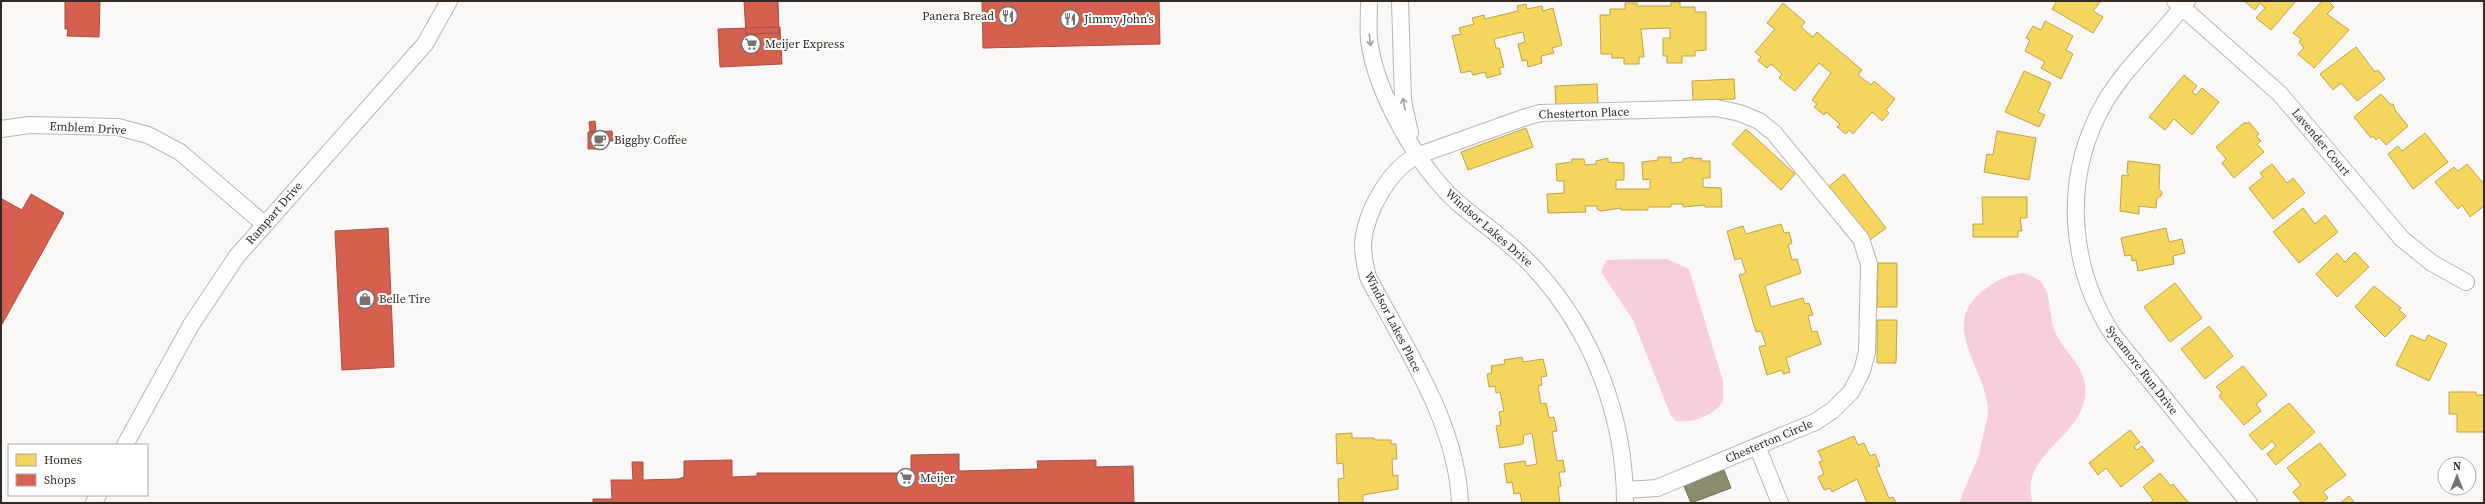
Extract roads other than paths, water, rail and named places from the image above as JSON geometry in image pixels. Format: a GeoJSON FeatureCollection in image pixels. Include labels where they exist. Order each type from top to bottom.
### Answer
{"type":"FeatureCollection","features":[{"type":"Feature","properties":{"kind":"street","name":"Rampart Drive"},"geometry":{"type":"LineString","coordinates":[[126,444],[206,301],[237,256],[425,44],[449,1]]}},
{"type":"Feature","properties":{"kind":"street","name":"Windsor Lakes Drive"},"geometry":{"type":"LineString","coordinates":[[1369,1],[1369,40],[1382,88],[1394,115],[1419,155],[1444,189],[1518,251],[1541,275],[1566,308],[1591,351],[1610,399],[1620,442],[1625,497]]}},
{"type":"Feature","properties":{"kind":"street","name":"Windsor Lakes Drive"},"geometry":{"type":"LineString","coordinates":[[1400,1],[1403,101],[1410,133],[1419,155]]}},
{"type":"Feature","properties":{"kind":"street","name":"Sycamore Run Drive"},"geometry":{"type":"LineString","coordinates":[[2179,3],[2150,46],[2124,76],[2105,102],[2087,142],[2079,170],[2076,200],[2078,251],[2096,305],[2114,335],[2249,503]]}},
{"type":"Feature","properties":{"kind":"street","name":"Lavender Court"},"geometry":{"type":"LineString","coordinates":[[2179,3],[2280,94],[2402,239],[2432,263],[2466,282]]}},
{"type":"Feature","properties":{"kind":"street","name":"Chesterton Place"},"geometry":{"type":"LineString","coordinates":[[1419,155],[1540,113],[1716,108],[1740,113],[1753,118]]}},
{"type":"Feature","properties":{"kind":"street","name":"Chesterton Circle"},"geometry":{"type":"LineString","coordinates":[[1625,497],[1657,488],[1815,422],[1842,401],[1853,388],[1867,352],[1869,264],[1866,249],[1859,236],[1778,137],[1753,118]]}},
{"type":"Feature","properties":{"kind":"street","name":"Emblem Drive"},"geometry":{"type":"LineString","coordinates":[[1,129],[29,125],[118,127],[148,134],[180,152],[264,224]]}},
{"type":"Feature","properties":{"kind":"street","name":"Windsor Lakes Place"},"geometry":{"type":"LineString","coordinates":[[1419,155],[1405,162],[1395,171],[1380,197],[1366,229],[1364,259],[1368,277],[1444,423],[1455,458],[1460,503]]}},
{"type":"Feature","properties":{"kind":"street"},"geometry":{"type":"LineString","coordinates":[[1757,446],[1780,503]]}},
{"type":"Feature","properties":{"kind":"place","name":"Panera Bread"},"geometry":{"type":"Point","coordinates":[1008,16]}},
{"type":"Feature","properties":{"kind":"place","name":"Jimmy John's"},"geometry":{"type":"Point","coordinates":[1070,19]}},
{"type":"Feature","properties":{"kind":"place","name":"Meijer Express"},"geometry":{"type":"Point","coordinates":[751,44]}},
{"type":"Feature","properties":{"kind":"place","name":"Biggby Coffee"},"geometry":{"type":"Point","coordinates":[600,140]}},
{"type":"Feature","properties":{"kind":"place","name":"Belle Tire"},"geometry":{"type":"Point","coordinates":[365,299]}},
{"type":"Feature","properties":{"kind":"place","name":"Meijer"},"geometry":{"type":"Point","coordinates":[906,478]}}]}
